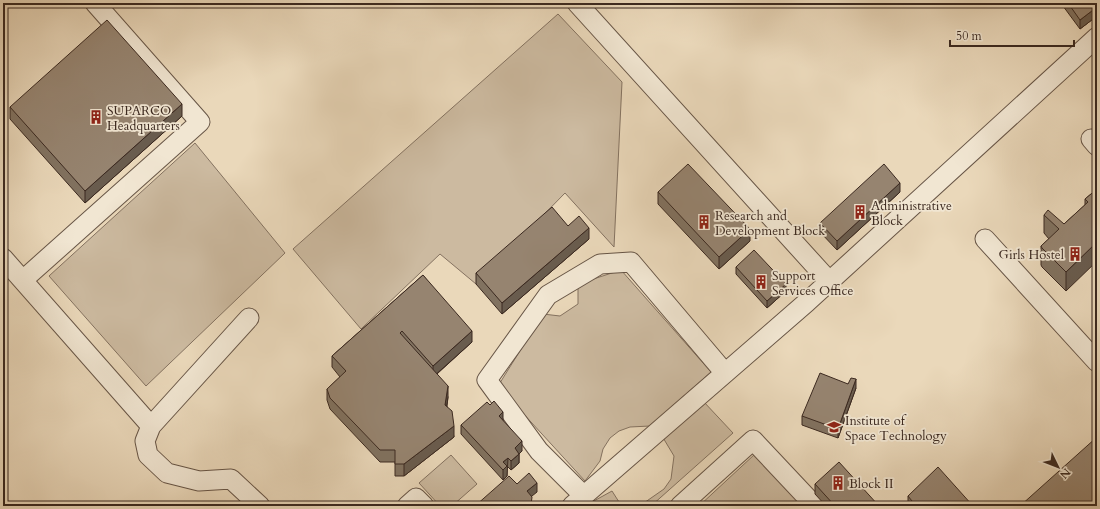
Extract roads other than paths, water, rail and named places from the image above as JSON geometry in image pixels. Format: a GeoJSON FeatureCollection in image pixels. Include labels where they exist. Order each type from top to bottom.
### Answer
{"type":"FeatureCollection","features":[{"type":"Feature","properties":{"kind":"street"},"geometry":{"type":"LineString","coordinates":[[23,280],[200,122],[95,3]]}},
{"type":"Feature","properties":{"kind":"street"},"geometry":{"type":"LineString","coordinates":[[577,3],[829,281]]}},
{"type":"Feature","properties":{"kind":"street"},"geometry":{"type":"LineString","coordinates":[[725,373],[631,262],[600,264],[548,295],[487,380],[578,501],[725,373],[829,281],[1097,37]]}},
{"type":"Feature","properties":{"kind":"street"},"geometry":{"type":"LineString","coordinates":[[985,239],[1097,362]]}},
{"type":"Feature","properties":{"kind":"street"},"geometry":{"type":"LineString","coordinates":[[3,258],[151,426]]}},
{"type":"Feature","properties":{"kind":"street"},"geometry":{"type":"LineString","coordinates":[[250,318],[151,426],[145,441],[148,455],[167,473],[199,481],[231,479],[260,506]]}},
{"type":"Feature","properties":{"kind":"street"},"geometry":{"type":"LineString","coordinates":[[680,506],[753,440],[814,506]]}},
{"type":"Feature","properties":{"kind":"street"},"geometry":{"type":"LineString","coordinates":[[407,506],[416,498],[424,506]]}},
{"type":"Feature","properties":{"kind":"place","name":"SUPARCO Headquarters"},"geometry":{"type":"Point","coordinates":[96,117]}},
{"type":"Feature","properties":{"kind":"place","name":"Administrative Block"},"geometry":{"type":"Point","coordinates":[860,212]}},
{"type":"Feature","properties":{"kind":"place","name":"Research and Development Block"},"geometry":{"type":"Point","coordinates":[704,222]}},
{"type":"Feature","properties":{"kind":"place","name":"Girls Hostel"},"geometry":{"type":"Point","coordinates":[1075,254]}},
{"type":"Feature","properties":{"kind":"place","name":"Support Services Office"},"geometry":{"type":"Point","coordinates":[761,282]}},
{"type":"Feature","properties":{"kind":"place","name":"Institute of Space Technology"},"geometry":{"type":"Point","coordinates":[834,427]}},
{"type":"Feature","properties":{"kind":"place","name":"Block II"},"geometry":{"type":"Point","coordinates":[838,483]}}]}
